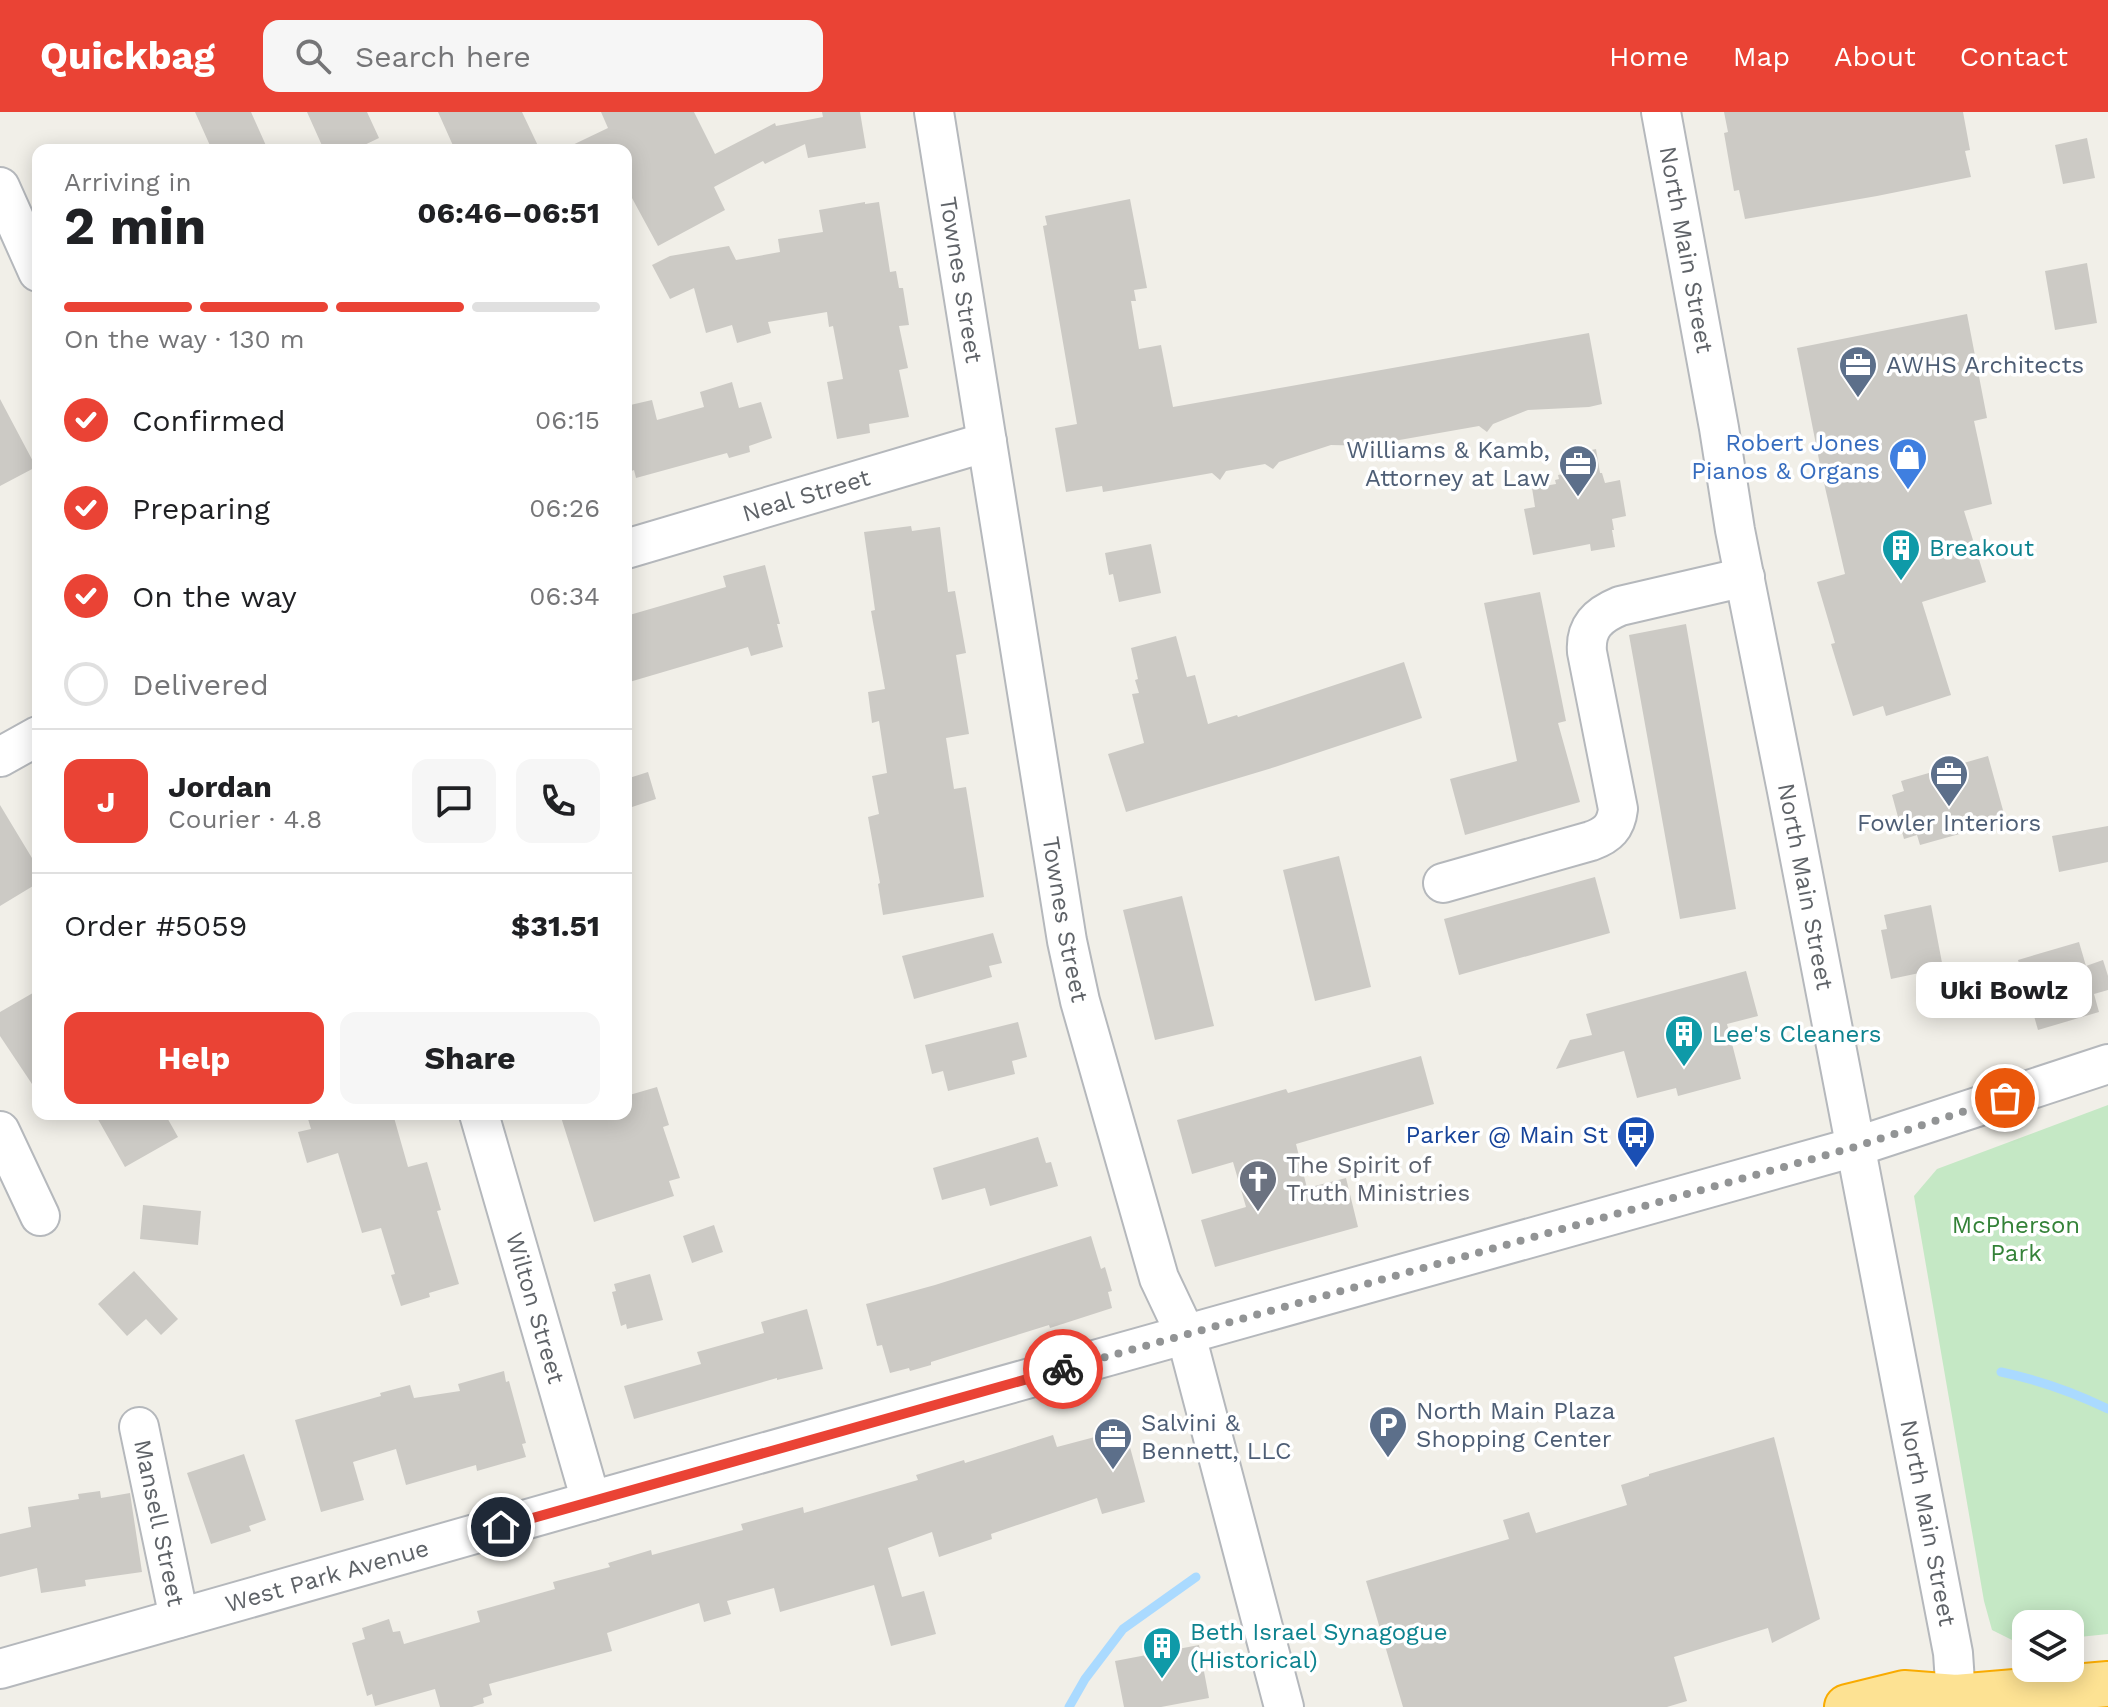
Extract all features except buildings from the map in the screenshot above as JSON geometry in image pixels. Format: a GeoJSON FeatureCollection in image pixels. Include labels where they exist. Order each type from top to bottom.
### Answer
{"type":"FeatureCollection","features":[{"type":"Feature","properties":{"kind":"highway"},"geometry":{"type":"LineString","coordinates":[[1847,1707],[1904,1693],[1953,1704],[2108,1684]]}},
{"type":"Feature","properties":{"kind":"street","name":"Townes Street"},"geometry":{"type":"LineString","coordinates":[[934,112],[1064,926],[1080,1001],[1159,1278],[1186,1335],[1284,1707]]}},
{"type":"Feature","properties":{"kind":"street","name":"North Main Street"},"geometry":{"type":"LineString","coordinates":[[1661,112],[1745,577],[1953,1653],[1953,1704]]}},
{"type":"Feature","properties":{"kind":"street"},"geometry":{"type":"LineString","coordinates":[[0,187],[32,259]]}},
{"type":"Feature","properties":{"kind":"street","name":"Neal Street"},"geometry":{"type":"LineString","coordinates":[[632,547],[987,442]]}},
{"type":"Feature","properties":{"kind":"street"},"geometry":{"type":"LineString","coordinates":[[1443,883],[1591,841],[1611,829],[1618,809],[1587,652],[1589,630],[1597,619],[1620,606],[1745,577]]}},
{"type":"Feature","properties":{"kind":"street"},"geometry":{"type":"LineString","coordinates":[[0,757],[32,739]]}},
{"type":"Feature","properties":{"kind":"street","name":"West Park Avenue"},"geometry":{"type":"LineString","coordinates":[[0,1669],[1855,1147],[2108,1064]]}},
{"type":"Feature","properties":{"kind":"street","name":"Wilton Street"},"geometry":{"type":"LineString","coordinates":[[481,1120],[591,1501]]}},
{"type":"Feature","properties":{"kind":"street"},"geometry":{"type":"LineString","coordinates":[[0,1131],[40,1216]]}},
{"type":"Feature","properties":{"kind":"street","name":"Mansell Street"},"geometry":{"type":"LineString","coordinates":[[139,1427],[179,1618]]}},
{"type":"Feature","properties":{"kind":"green space","name":"McPherson Park"},"geometry":{"type":"Polygon","coordinates":[[[2108,1105],[2108,1634],[2084,1637],[2084,1610],[2012,1610],[2012,1640],[1992,1630],[1984,1601],[1914,1196],[1937,1169],[2108,1105]]]}},
{"type":"Feature","properties":{"kind":"waterway"},"geometry":{"type":"LineString","coordinates":[[2001,1372],[2056,1387],[2108,1409]]}},
{"type":"Feature","properties":{"kind":"waterway"},"geometry":{"type":"LineString","coordinates":[[1069,1707],[1085,1679],[1123,1629],[1196,1577]]}},
{"type":"Feature","properties":{"kind":"way so far"},"geometry":{"type":"LineString","coordinates":[[1063,1369],[1855,1147],[2005,1098]]}},
{"type":"Feature","properties":{"kind":"place","name":"AWHS Architects"},"geometry":{"type":"Point","coordinates":[1858,399]}},
{"type":"Feature","properties":{"kind":"place","name":"Robert Jones Pianos & Organs"},"geometry":{"type":"Point","coordinates":[1908,491]}},
{"type":"Feature","properties":{"kind":"place","name":"Williams & Kamb, Attorney at Law"},"geometry":{"type":"Point","coordinates":[1578,498]}},
{"type":"Feature","properties":{"kind":"place","name":"Breakout"},"geometry":{"type":"Point","coordinates":[1901,582]}},
{"type":"Feature","properties":{"kind":"place","name":"Fowler Interiors"},"geometry":{"type":"Point","coordinates":[1949,808]}},
{"type":"Feature","properties":{"kind":"place","name":"Lee's Cleaners"},"geometry":{"type":"Point","coordinates":[1684,1068]}},
{"type":"Feature","properties":{"kind":"place","name":"Uki Bowlz"},"geometry":{"type":"Point","coordinates":[2005,1098]}},
{"type":"Feature","properties":{"kind":"place","name":"Parker @ Main St"},"geometry":{"type":"Point","coordinates":[1636,1169]}},
{"type":"Feature","properties":{"kind":"place","name":"The Spirit of Truth Ministries"},"geometry":{"type":"Point","coordinates":[1258,1213]}},
{"type":"Feature","properties":{"kind":"place","name":"North Main Plaza Shopping Center"},"geometry":{"type":"Point","coordinates":[1388,1459]}},
{"type":"Feature","properties":{"kind":"place","name":"Salvini & Bennett, LLC"},"geometry":{"type":"Point","coordinates":[1113,1471]}},
{"type":"Feature","properties":{"kind":"place","name":"Beth Israel Synagogue (Historical)"},"geometry":{"type":"Point","coordinates":[1162,1680]}},
{"type":"Feature","properties":{"kind":"route"},"geometry":{"type":"LineString","coordinates":[[501,1527],[1063,1369]]}}]}
